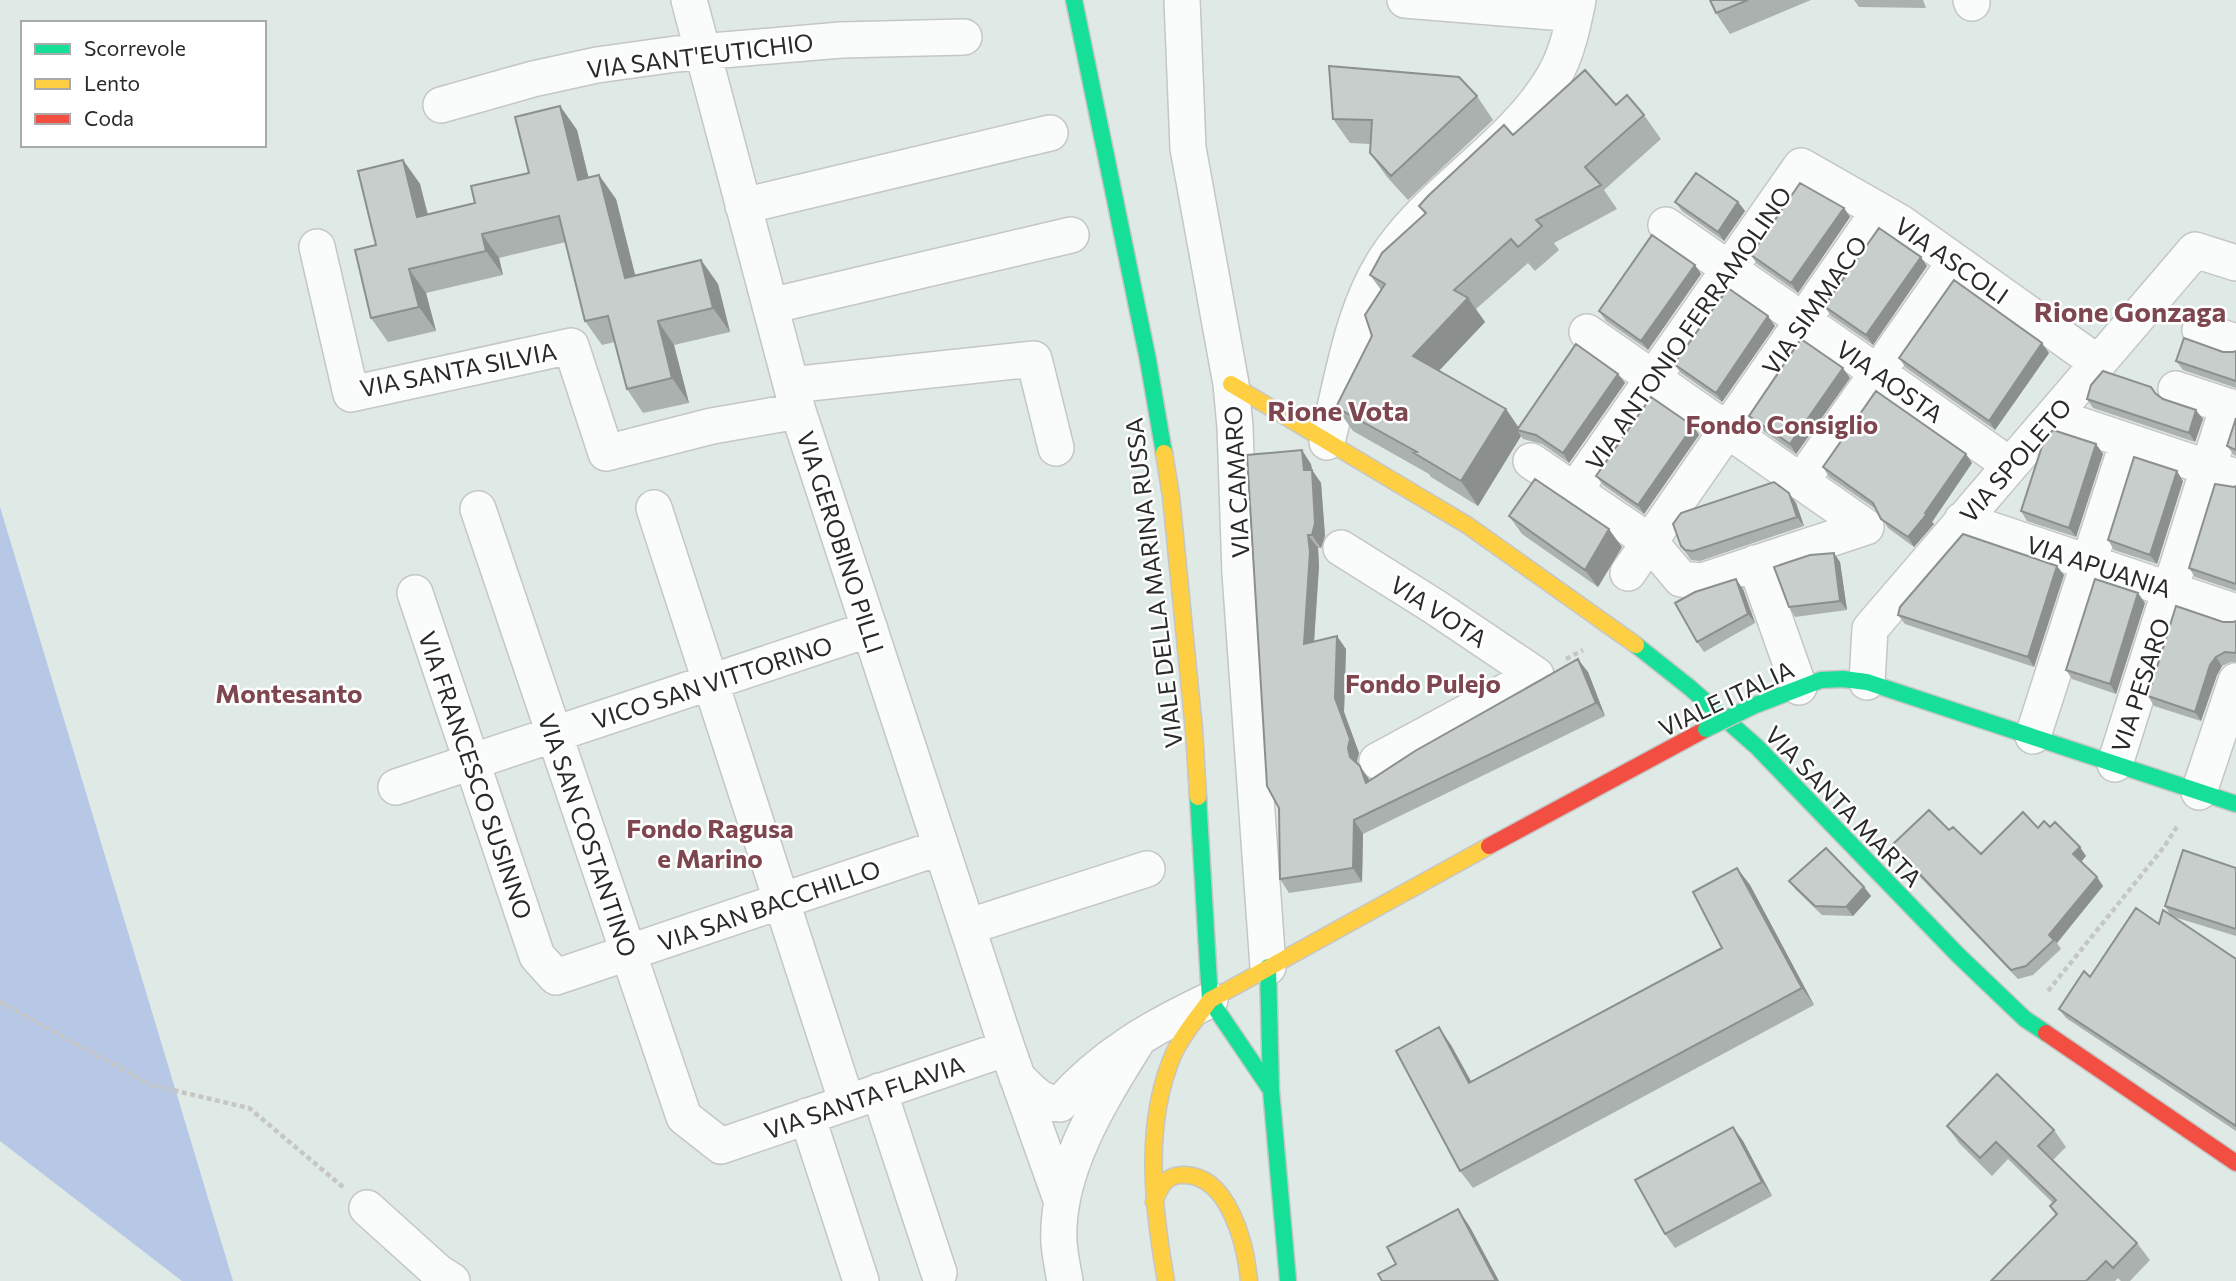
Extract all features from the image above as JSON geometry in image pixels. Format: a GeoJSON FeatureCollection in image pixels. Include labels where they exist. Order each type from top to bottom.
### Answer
{"type":"FeatureCollection","features":[{"type":"Feature","properties":{"kind":"main road","name":"VIALE DELLA MARINA RUSSA"},"geometry":{"type":"LineString","coordinates":[[1074,0],[1148,360],[1171,496],[1196,755],[1210,1000]]}},
{"type":"Feature","properties":{"kind":"main road","name":"VIA SANTA MARTA"},"geometry":{"type":"LineString","coordinates":[[1230,384],[1467,525],[1618,631],[1689,687],[1757,747],[1958,955],[2025,1019],[2236,1163]]}},
{"type":"Feature","properties":{"kind":"main road","name":"VIALE ITALIA"},"geometry":{"type":"LineString","coordinates":[[1210,1000],[1706,729],[1753,706],[1821,680],[1867,682],[2236,804]]}},
{"type":"Feature","properties":{"kind":"main road"},"geometry":{"type":"LineString","coordinates":[[1268,967],[1270,1090],[1287,1281]]}},
{"type":"Feature","properties":{"kind":"main road"},"geometry":{"type":"LineString","coordinates":[[1166,1281],[1154,1202],[1158,1104],[1173,1054],[1210,1000],[1270,1090]]}},
{"type":"Feature","properties":{"kind":"main road"},"geometry":{"type":"LineString","coordinates":[[1154,1202],[1163,1183],[1169,1178],[1187,1174],[1205,1181],[1227,1206],[1237,1226],[1245,1246],[1249,1281]]}},
{"type":"Feature","properties":{"kind":"street","name":"VIA GEROBINO PILLI"},"geometry":{"type":"LineString","coordinates":[[689,0],[794,398],[967,927],[1062,1202]]}},
{"type":"Feature","properties":{"kind":"street","name":"VIA CAMARO"},"geometry":{"type":"LineString","coordinates":[[1182,0],[1188,148],[1230,384],[1235,427],[1240,573],[1268,967]]}},
{"type":"Feature","properties":{"kind":"street"},"geometry":{"type":"LineString","coordinates":[[1327,442],[1364,303],[1389,253],[1422,214],[1509,132],[1538,100],[1555,75],[1567,44],[1576,7],[1405,0]]}},
{"type":"Feature","properties":{"kind":"street","name":"VIA SANT'EUTICHIO"},"geometry":{"type":"LineString","coordinates":[[441,105],[533,79],[597,65],[702,50],[854,39],[964,37]]}},
{"type":"Feature","properties":{"kind":"street"},"geometry":{"type":"LineString","coordinates":[[743,206],[1050,134]]}},
{"type":"Feature","properties":{"kind":"street","name":"VIA ASCOLI"},"geometry":{"type":"LineString","coordinates":[[1801,166],[1879,211],[2098,363]]}},
{"type":"Feature","properties":{"kind":"street","name":"VIA ANTONIO FERRAMOLINO"},"geometry":{"type":"LineString","coordinates":[[1575,490],[1801,166]]}},
{"type":"Feature","properties":{"kind":"street","name":"VIA SIMMACO"},"geometry":{"type":"LineString","coordinates":[[1628,573],[1879,211]]}},
{"type":"Feature","properties":{"kind":"street","name":"VIA AOSTA"},"geometry":{"type":"LineString","coordinates":[[1666,225],[2010,465]]}},
{"type":"Feature","properties":{"kind":"street"},"geometry":{"type":"LineString","coordinates":[[770,306],[1071,235]]}},
{"type":"Feature","properties":{"kind":"street","name":"VIA SANTA SILVIA"},"geometry":{"type":"LineString","coordinates":[[317,247],[351,394],[572,346],[606,453],[712,426],[794,398]]}},
{"type":"Feature","properties":{"kind":"street","name":"VIA SPOLETO"},"geometry":{"type":"LineString","coordinates":[[1867,682],[1870,629],[2195,250],[2236,263]]}},
{"type":"Feature","properties":{"kind":"street"},"geometry":{"type":"LineString","coordinates":[[1801,482],[1955,262]]}},
{"type":"Feature","properties":{"kind":"street"},"geometry":{"type":"LineString","coordinates":[[2200,330],[2236,342]]}},
{"type":"Feature","properties":{"kind":"street"},"geometry":{"type":"LineString","coordinates":[[1531,461],[1650,542],[1681,579],[1702,581],[1866,527],[1587,332]]}},
{"type":"Feature","properties":{"kind":"street"},"geometry":{"type":"LineString","coordinates":[[794,398],[1034,359],[1056,448]]}},
{"type":"Feature","properties":{"kind":"street"},"geometry":{"type":"LineString","coordinates":[[2176,389],[2232,408]]}},
{"type":"Feature","properties":{"kind":"street","name":"VIA PESARO"},"geometry":{"type":"LineString","coordinates":[[2115,764],[2170,590],[2222,473],[2232,408]]}},
{"type":"Feature","properties":{"kind":"street"},"geometry":{"type":"LineString","coordinates":[[2053,416],[2222,473]]}},
{"type":"Feature","properties":{"kind":"street"},"geometry":{"type":"LineString","coordinates":[[2033,736],[2129,441]]}},
{"type":"Feature","properties":{"kind":"street"},"geometry":{"type":"LineString","coordinates":[[654,508],[782,901],[939,1273]]}},
{"type":"Feature","properties":{"kind":"street","name":"VIA SAN COSTANTINO"},"geometry":{"type":"LineString","coordinates":[[478,509],[684,1117],[721,1146]]}},
{"type":"Feature","properties":{"kind":"street","name":"VIA APUANIA"},"geometry":{"type":"LineString","coordinates":[[1962,520],[2236,612]]}},
{"type":"Feature","properties":{"kind":"street","name":"VIA VOTA"},"geometry":{"type":"LineString","coordinates":[[1341,548],[1536,675]]}},
{"type":"Feature","properties":{"kind":"street"},"geometry":{"type":"LineString","coordinates":[[1755,563],[1799,687]]}},
{"type":"Feature","properties":{"kind":"street","name":"VIA FRANCESCO SUSINNO"},"geometry":{"type":"LineString","coordinates":[[415,593],[472,762],[547,967]]}},
{"type":"Feature","properties":{"kind":"street","name":"VICO SAN VITTORINO"},"geometry":{"type":"LineString","coordinates":[[396,787],[870,629]]}},
{"type":"Feature","properties":{"kind":"street"},"geometry":{"type":"LineString","coordinates":[[1377,761],[1536,675]]}},
{"type":"Feature","properties":{"kind":"street"},"geometry":{"type":"LineString","coordinates":[[2199,792],[2236,681]]}},
{"type":"Feature","properties":{"kind":"street","name":"VIA SAN BACCHILLO"},"geometry":{"type":"LineString","coordinates":[[547,967],[628,953],[941,847]]}},
{"type":"Feature","properties":{"kind":"street"},"geometry":{"type":"LineString","coordinates":[[967,927],[1147,869]]}},
{"type":"Feature","properties":{"kind":"street"},"geometry":{"type":"LineString","coordinates":[[1012,1062],[1035,1096],[1046,1103],[1060,1104],[1099,1064],[1168,1020],[1210,1000]]}},
{"type":"Feature","properties":{"kind":"street"},"geometry":{"type":"LineString","coordinates":[[1065,1281],[1059,1242],[1062,1202],[1086,1130],[1139,1038]]}},
{"type":"Feature","properties":{"kind":"street","name":"VIA SANTA FLAVIA"},"geometry":{"type":"LineString","coordinates":[[721,1146],[863,1097],[1012,1062]]}},
{"type":"Feature","properties":{"kind":"street"},"geometry":{"type":"LineString","coordinates":[[807,1116],[861,1281]]}},
{"type":"Feature","properties":{"kind":"street"},"geometry":{"type":"LineString","coordinates":[[367,1208],[438,1272],[452,1281]]}},
{"type":"Feature","properties":{"kind":"path"},"geometry":{"type":"LineString","coordinates":[[1536,675],[1618,631]]}},
{"type":"Feature","properties":{"kind":"path"},"geometry":{"type":"LineString","coordinates":[[2025,1019],[2164,848],[2199,792]]}},
{"type":"Feature","properties":{"kind":"path"},"geometry":{"type":"LineString","coordinates":[[0,1002],[151,1085],[249,1108],[367,1208]]}},
{"type":"Feature","properties":{"kind":"shaded area"},"geometry":{"type":"Polygon","coordinates":[[[0,507],[233,1281],[182,1281],[0,1141],[0,507]]]}},
{"type":"Feature","properties":{"kind":"building"},"geometry":{"type":"Polygon","coordinates":[[[1710,0],[1748,0],[1716,13],[1710,0]]]}},
{"type":"Feature","properties":{"kind":"building"},"geometry":{"type":"Polygon","coordinates":[[[1329,66],[1459,77],[1477,96],[1391,176],[1370,153],[1372,120],[1333,119],[1329,66]]]}},
{"type":"Feature","properties":{"kind":"building"},"geometry":{"type":"Polygon","coordinates":[[[1585,70],[1616,105],[1627,95],[1644,115],[1585,167],[1601,185],[1536,220],[1542,226],[1518,247],[1511,239],[1454,290],[1468,298],[1413,356],[1506,409],[1461,481],[1414,453],[1417,452],[1336,407],[1372,336],[1365,315],[1385,284],[1370,275],[1382,253],[1426,213],[1419,206],[1428,196],[1504,125],[1513,135],[1585,70]]]}},
{"type":"Feature","properties":{"kind":"building"},"geometry":{"type":"Polygon","coordinates":[[[560,106],[578,180],[599,175],[625,278],[701,260],[713,308],[658,321],[672,378],[627,389],[608,316],[585,321],[559,216],[482,234],[486,251],[409,269],[419,307],[371,318],[355,250],[376,245],[358,171],[403,160],[417,217],[475,203],[471,186],[529,173],[515,117],[560,106]]]}},
{"type":"Feature","properties":{"kind":"building"},"geometry":{"type":"Polygon","coordinates":[[[1696,173],[1738,202],[1718,232],[1675,202],[1696,173]]]}},
{"type":"Feature","properties":{"kind":"building"},"geometry":{"type":"Polygon","coordinates":[[[1800,183],[1844,208],[1791,283],[1751,255],[1800,183]]]}},
{"type":"Feature","properties":{"kind":"building"},"geometry":{"type":"Polygon","coordinates":[[[1879,228],[1921,257],[1866,335],[1824,306],[1879,228]]]}},
{"type":"Feature","properties":{"kind":"building"},"geometry":{"type":"Polygon","coordinates":[[[1652,235],[1695,265],[1641,341],[1599,311],[1652,235]]]}},
{"type":"Feature","properties":{"kind":"building"},"geometry":{"type":"Polygon","coordinates":[[[1954,280],[2042,343],[1989,421],[1899,358],[1954,280]]]}},
{"type":"Feature","properties":{"kind":"building"},"geometry":{"type":"Polygon","coordinates":[[[1728,288],[1768,316],[1716,393],[1674,364],[1728,288]]]}},
{"type":"Feature","properties":{"kind":"building"},"geometry":{"type":"Polygon","coordinates":[[[2184,338],[2223,352],[2236,351],[2236,381],[2176,361],[2184,338]]]}},
{"type":"Feature","properties":{"kind":"building"},"geometry":{"type":"Polygon","coordinates":[[[1801,339],[1843,368],[1790,444],[1749,416],[1801,339]]]}},
{"type":"Feature","properties":{"kind":"building"},"geometry":{"type":"Polygon","coordinates":[[[1576,344],[1618,374],[1563,453],[1536,435],[1517,430],[1576,344]]]}},
{"type":"Feature","properties":{"kind":"building"},"geometry":{"type":"Polygon","coordinates":[[[2103,371],[2151,387],[2163,399],[2196,410],[2189,433],[2087,399],[2091,385],[2103,371]]]}},
{"type":"Feature","properties":{"kind":"building"},"geometry":{"type":"Polygon","coordinates":[[[1876,391],[1966,454],[1925,513],[1927,514],[1908,537],[1881,519],[1873,503],[1823,467],[1876,391]]]}},
{"type":"Feature","properties":{"kind":"building"},"geometry":{"type":"Polygon","coordinates":[[[1651,397],[1693,426],[1638,505],[1596,476],[1651,397]]]}},
{"type":"Feature","properties":{"kind":"building"},"geometry":{"type":"Polygon","coordinates":[[[2236,418],[2236,450],[2227,446],[2236,418]]]}},
{"type":"Feature","properties":{"kind":"building"},"geometry":{"type":"Polygon","coordinates":[[[2053,430],[2096,444],[2069,528],[2021,511],[2044,440],[2053,430]]]}},
{"type":"Feature","properties":{"kind":"building"},"geometry":{"type":"Polygon","coordinates":[[[1302,450],[1304,470],[1312,470],[1315,523],[1312,535],[1308,535],[1310,552],[1304,644],[1337,636],[1335,698],[1350,739],[1350,757],[1360,766],[1366,783],[1415,751],[1578,659],[1596,703],[1354,820],[1353,868],[1280,879],[1279,808],[1267,786],[1247,455],[1302,450]]]}},
{"type":"Feature","properties":{"kind":"building"},"geometry":{"type":"Polygon","coordinates":[[[2134,457],[2177,471],[2150,555],[2108,540],[2134,457]]]}},
{"type":"Feature","properties":{"kind":"building"},"geometry":{"type":"Polygon","coordinates":[[[1535,479],[1609,529],[1585,570],[1509,516],[1535,479]]]}},
{"type":"Feature","properties":{"kind":"building"},"geometry":{"type":"Polygon","coordinates":[[[1774,482],[1789,493],[1797,517],[1693,551],[1685,550],[1681,546],[1673,524],[1681,513],[1774,482]]]}},
{"type":"Feature","properties":{"kind":"building"},"geometry":{"type":"Polygon","coordinates":[[[2215,484],[2236,486],[2236,584],[2189,568],[2215,484]]]}},
{"type":"Feature","properties":{"kind":"building"},"geometry":{"type":"Polygon","coordinates":[[[1963,534],[2057,566],[2028,657],[1898,615],[1900,607],[1963,534]]]}},
{"type":"Feature","properties":{"kind":"building"},"geometry":{"type":"Polygon","coordinates":[[[1834,553],[1840,601],[1789,607],[1774,567],[1810,555],[1834,553]]]}},
{"type":"Feature","properties":{"kind":"building"},"geometry":{"type":"Polygon","coordinates":[[[1736,579],[1748,614],[1697,642],[1675,603],[1695,592],[1736,579]]]}},
{"type":"Feature","properties":{"kind":"building"},"geometry":{"type":"Polygon","coordinates":[[[2095,579],[2138,593],[2110,684],[2066,670],[2095,579]]]}},
{"type":"Feature","properties":{"kind":"building"},"geometry":{"type":"Polygon","coordinates":[[[2176,606],[2223,622],[2236,621],[2236,653],[2225,652],[2216,657],[2210,665],[2195,712],[2148,696],[2176,606]]]}},
{"type":"Feature","properties":{"kind":"building"},"geometry":{"type":"Polygon","coordinates":[[[1929,810],[1949,830],[1953,827],[1981,854],[2023,812],[2038,828],[2044,821],[2050,827],[2055,822],[2080,847],[2073,854],[2097,877],[2049,935],[2054,940],[2026,966],[2011,970],[1892,845],[1929,810]]]}},
{"type":"Feature","properties":{"kind":"building"},"geometry":{"type":"Polygon","coordinates":[[[1826,848],[1864,887],[1846,907],[1815,906],[1789,881],[1826,848]]]}},
{"type":"Feature","properties":{"kind":"building"},"geometry":{"type":"Polygon","coordinates":[[[2183,850],[2236,868],[2236,929],[2165,906],[2183,850]]]}},
{"type":"Feature","properties":{"kind":"building"},"geometry":{"type":"Polygon","coordinates":[[[1737,868],[1802,988],[1460,1171],[1396,1051],[1439,1027],[1469,1083],[1722,948],[1693,892],[1737,868]]]}},
{"type":"Feature","properties":{"kind":"building"},"geometry":{"type":"Polygon","coordinates":[[[2136,908],[2159,924],[2163,910],[2236,959],[2236,1126],[2059,1009],[2084,971],[2090,977],[2136,908]]]}},
{"type":"Feature","properties":{"kind":"building"},"geometry":{"type":"Polygon","coordinates":[[[1997,1074],[2054,1130],[2038,1146],[2137,1243],[2113,1268],[2106,1261],[2086,1281],[1991,1281],[2057,1214],[2050,1206],[2056,1200],[1996,1142],[1980,1158],[1947,1126],[1997,1074]]]}},
{"type":"Feature","properties":{"kind":"building"},"geometry":{"type":"Polygon","coordinates":[[[1733,1127],[1762,1182],[1665,1234],[1635,1180],[1733,1127]]]}},
{"type":"Feature","properties":{"kind":"building"},"geometry":{"type":"Polygon","coordinates":[[[1458,1209],[1496,1281],[1382,1281],[1378,1274],[1396,1264],[1387,1247],[1458,1209]]]}},
{"type":"Feature","properties":{"kind":"traffic: fast"},"geometry":{"type":"LineString","coordinates":[[1074,0],[1148,360],[1164,453]]}},
{"type":"Feature","properties":{"kind":"traffic: fast"},"geometry":{"type":"LineString","coordinates":[[1636,645],[1757,747],[1958,955],[2025,1019],[2046,1033]]}},
{"type":"Feature","properties":{"kind":"traffic: fast"},"geometry":{"type":"LineString","coordinates":[[1753,706],[1821,680],[1867,682],[2236,804]]}},
{"type":"Feature","properties":{"kind":"traffic: fast"},"geometry":{"type":"LineString","coordinates":[[1706,729],[1753,706]]}},
{"type":"Feature","properties":{"kind":"traffic: fast"},"geometry":{"type":"LineString","coordinates":[[1198,797],[1210,1000],[1271,1090],[1288,1281]]}},
{"type":"Feature","properties":{"kind":"traffic: fast"},"geometry":{"type":"LineString","coordinates":[[1268,967],[1271,1090]]}},
{"type":"Feature","properties":{"kind":"traffic: slow"},"geometry":{"type":"LineString","coordinates":[[1231,384],[1467,525],[1636,645]]}},
{"type":"Feature","properties":{"kind":"traffic: slow"},"geometry":{"type":"LineString","coordinates":[[1164,453],[1171,496],[1198,797]]}},
{"type":"Feature","properties":{"kind":"traffic: slow"},"geometry":{"type":"LineString","coordinates":[[1210,1000],[1489,846]]}},
{"type":"Feature","properties":{"kind":"traffic: slow"},"geometry":{"type":"LineString","coordinates":[[1166,1281],[1155,1195],[1154,1137],[1158,1108],[1174,1053],[1210,1000]]}},
{"type":"Feature","properties":{"kind":"traffic: slow"},"geometry":{"type":"LineString","coordinates":[[1154,1202],[1164,1183],[1172,1177],[1183,1175],[1199,1178],[1212,1186],[1232,1214],[1244,1250],[1249,1281]]}},
{"type":"Feature","properties":{"kind":"traffic: jam"},"geometry":{"type":"LineString","coordinates":[[1489,846],[1706,729]]}},
{"type":"Feature","properties":{"kind":"traffic: jam"},"geometry":{"type":"LineString","coordinates":[[2046,1033],[2236,1163]]}},
{"type":"Feature","properties":{"kind":"district","name":"Rione Gonzaga"},"geometry":{"type":"Point","coordinates":[2130,311]}},
{"type":"Feature","properties":{"kind":"district","name":"Rione Vota"},"geometry":{"type":"Point","coordinates":[1338,410]}},
{"type":"Feature","properties":{"kind":"district","name":"Fondo Consiglio"},"geometry":{"type":"Point","coordinates":[1782,423]}},
{"type":"Feature","properties":{"kind":"district","name":"Fondo Pulejo"},"geometry":{"type":"Point","coordinates":[1423,682]}},
{"type":"Feature","properties":{"kind":"district","name":"Montesanto"},"geometry":{"type":"Point","coordinates":[289,692]}},
{"type":"Feature","properties":{"kind":"district","name":"Fondo Ragusa e Marino"},"geometry":{"type":"Point","coordinates":[710,842]}}]}
